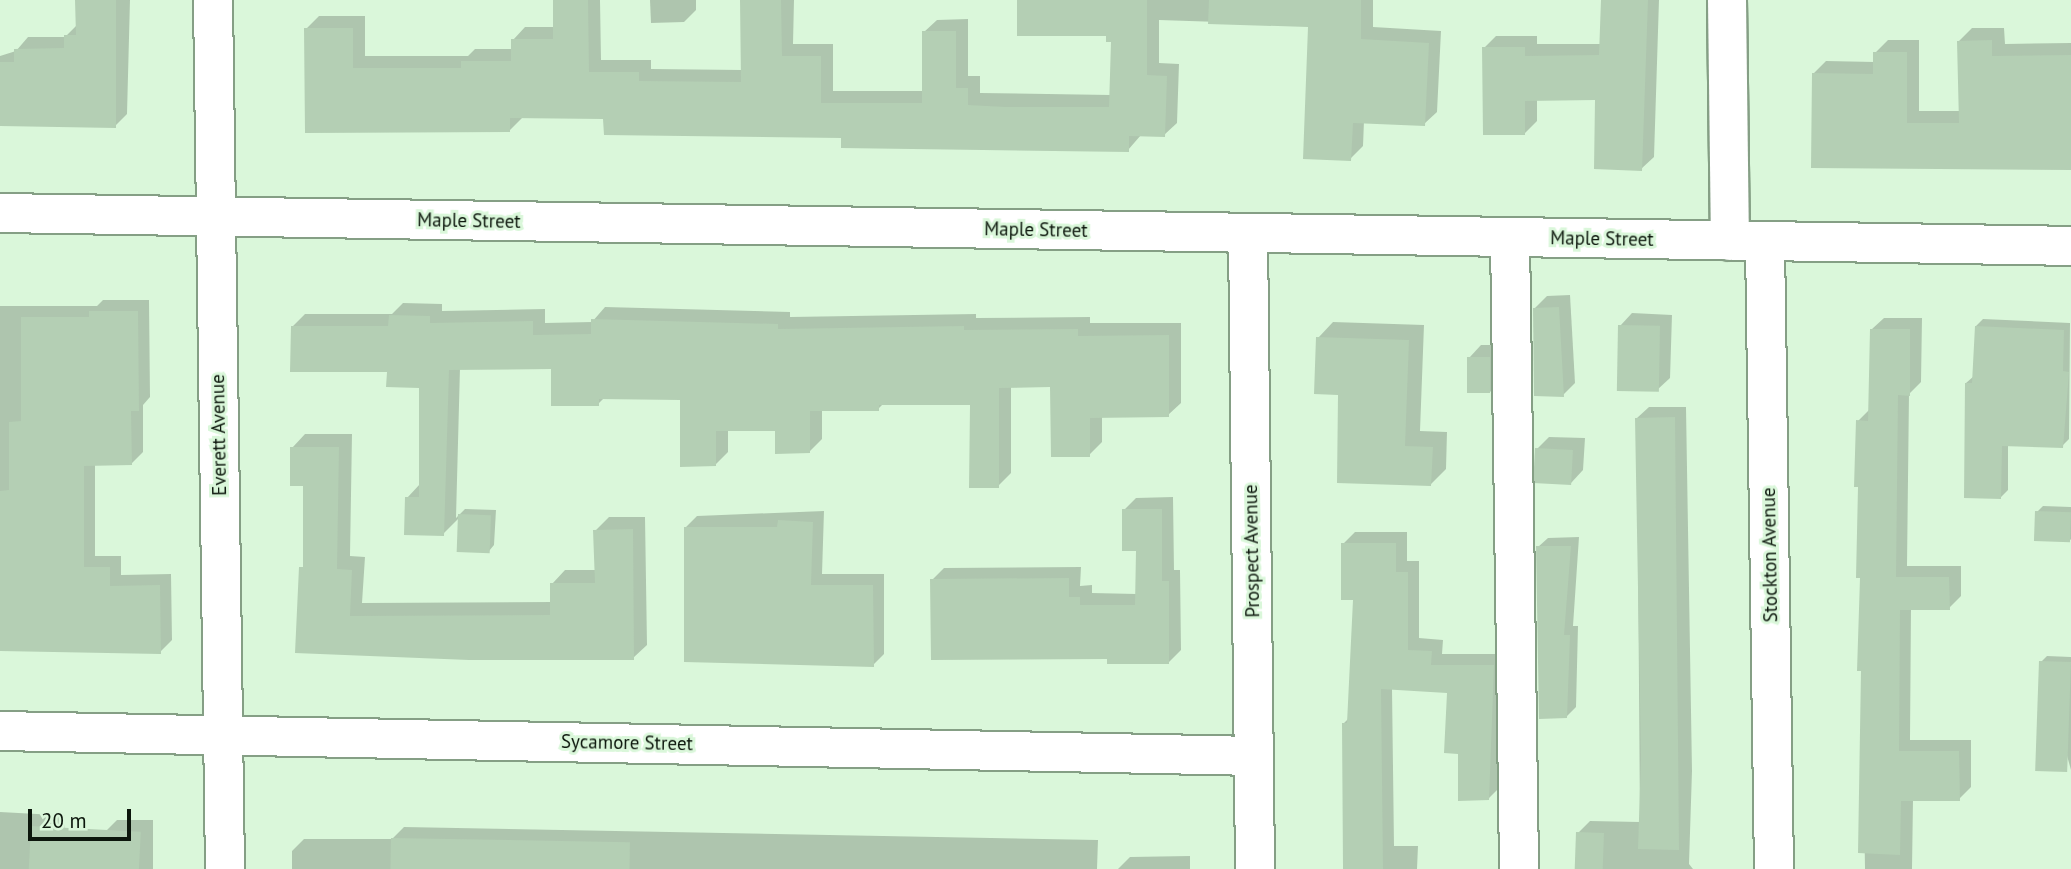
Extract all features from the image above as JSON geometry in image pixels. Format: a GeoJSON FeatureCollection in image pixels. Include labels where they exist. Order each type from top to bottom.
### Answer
{"type":"FeatureCollection","features":[{"type":"Feature","properties":{"kind":"street","name":"Everett Avenue"},"geometry":{"type":"LineString","coordinates":[[213,0],[225,869]]}},
{"type":"Feature","properties":{"kind":"street","name":"Stockton Avenue"},"geometry":{"type":"LineString","coordinates":[[1727,0],[1748,241],[1774,869]]}},
{"type":"Feature","properties":{"kind":"street","name":"Maple Street"},"geometry":{"type":"LineString","coordinates":[[0,213],[2071,246]]}},
{"type":"Feature","properties":{"kind":"street","name":"Prospect Avenue"},"geometry":{"type":"LineString","coordinates":[[1248,233],[1255,869]]}},
{"type":"Feature","properties":{"kind":"street"},"geometry":{"type":"LineString","coordinates":[[1510,237],[1519,869]]}},
{"type":"Feature","properties":{"kind":"street","name":"Sycamore Street"},"geometry":{"type":"LineString","coordinates":[[0,731],[1254,756]]}},
{"type":"Feature","properties":{"kind":"building"},"geometry":{"type":"Polygon","coordinates":[[[75,0],[116,0],[116,128],[0,126],[0,62],[14,62],[14,49],[64,48],[64,35],[76,35],[75,0]]]}},
{"type":"Feature","properties":{"kind":"building"},"geometry":{"type":"Polygon","coordinates":[[[553,0],[588,0],[589,72],[639,72],[639,81],[741,82],[740,0],[781,0],[782,56],[821,56],[821,103],[922,103],[922,31],[956,31],[956,88],[968,88],[968,105],[1109,107],[1111,42],[1106,42],[1106,36],[1017,36],[1017,0],[1147,0],[1147,75],[1167,76],[1165,137],[1129,136],[1129,152],[841,148],[841,138],[604,135],[603,119],[510,118],[510,132],[305,133],[304,28],[353,28],[353,68],[461,68],[461,61],[511,61],[511,39],[553,39],[553,0]]]}},
{"type":"Feature","properties":{"kind":"building"},"geometry":{"type":"Polygon","coordinates":[[[1209,0],[1361,0],[1361,39],[1429,43],[1425,126],[1353,123],[1351,161],[1303,159],[1308,27],[1208,24],[1209,0]]]}},
{"type":"Feature","properties":{"kind":"building"},"geometry":{"type":"Polygon","coordinates":[[[1601,0],[1648,0],[1642,171],[1594,169],[1595,100],[1525,101],[1525,135],[1483,135],[1482,47],[1525,47],[1525,56],[1599,55],[1601,0]]]}},
{"type":"Feature","properties":{"kind":"building"},"geometry":{"type":"Polygon","coordinates":[[[1992,40],[1992,56],[2071,55],[2071,170],[1811,168],[1812,73],[1873,74],[1873,52],[1907,52],[1907,123],[1959,123],[1957,41],[1992,40]]]}},
{"type":"Feature","properties":{"kind":"building"},"geometry":{"type":"Polygon","coordinates":[[[1559,307],[1564,397],[1534,396],[1533,308],[1559,307]]]}},
{"type":"Feature","properties":{"kind":"building"},"geometry":{"type":"Polygon","coordinates":[[[89,311],[138,311],[139,411],[131,411],[132,465],[84,466],[84,567],[110,567],[110,586],[160,585],[161,654],[0,651],[0,491],[9,490],[9,422],[21,421],[21,317],[89,317],[89,311]]]}},
{"type":"Feature","properties":{"kind":"building"},"geometry":{"type":"Polygon","coordinates":[[[389,315],[430,316],[430,323],[533,321],[533,335],[591,334],[591,319],[778,324],[778,329],[964,326],[964,330],[1078,329],[1078,336],[1169,335],[1169,417],[1090,418],[1090,457],[1051,457],[1050,387],[999,388],[999,488],[969,488],[970,405],[879,405],[879,411],[810,411],[810,453],[775,454],[775,431],[716,431],[716,466],[680,467],[680,400],[599,399],[599,406],[551,406],[551,369],[449,370],[444,536],[404,535],[405,497],[419,497],[419,388],[386,387],[387,372],[290,372],[291,326],[388,326],[389,315]]]}},
{"type":"Feature","properties":{"kind":"building"},"geometry":{"type":"Polygon","coordinates":[[[1618,325],[1660,326],[1659,392],[1617,391],[1618,325]]]}},
{"type":"Feature","properties":{"kind":"building"},"geometry":{"type":"Polygon","coordinates":[[[1975,326],[2064,330],[2063,371],[2069,372],[2063,448],[2002,446],[2001,499],[1964,498],[1965,383],[1972,383],[1975,326]]]}},
{"type":"Feature","properties":{"kind":"building"},"geometry":{"type":"Polygon","coordinates":[[[1870,329],[1910,329],[1910,396],[1898,395],[1896,577],[1949,577],[1950,610],[1900,610],[1899,751],[1959,751],[1960,801],[1901,801],[1900,855],[1858,853],[1861,671],[1857,671],[1860,578],[1856,578],[1858,487],[1854,487],[1856,420],[1868,421],[1870,329]]]}},
{"type":"Feature","properties":{"kind":"building"},"geometry":{"type":"Polygon","coordinates":[[[1316,337],[1409,340],[1405,446],[1433,447],[1431,486],[1337,483],[1338,395],[1314,394],[1316,337]]]}},
{"type":"Feature","properties":{"kind":"building"},"geometry":{"type":"Polygon","coordinates":[[[1467,357],[1490,357],[1490,393],[1467,393],[1467,357]]]}},
{"type":"Feature","properties":{"kind":"building"},"geometry":{"type":"Polygon","coordinates":[[[1675,417],[1679,850],[1638,849],[1641,758],[1635,418],[1675,417]]]}},
{"type":"Feature","properties":{"kind":"building"},"geometry":{"type":"Polygon","coordinates":[[[290,447],[339,447],[337,569],[352,570],[350,616],[550,615],[550,583],[595,583],[593,530],[633,529],[634,660],[469,660],[295,653],[299,567],[303,567],[303,486],[290,486],[290,447]]]}},
{"type":"Feature","properties":{"kind":"building"},"geometry":{"type":"Polygon","coordinates":[[[1535,448],[1573,450],[1571,485],[1533,483],[1535,448]]]}},
{"type":"Feature","properties":{"kind":"building"},"geometry":{"type":"Polygon","coordinates":[[[1122,509],[1162,509],[1162,581],[1169,581],[1169,664],[1107,664],[1107,659],[931,660],[930,579],[1069,578],[1069,597],[1080,597],[1080,605],[1135,605],[1136,551],[1122,551],[1122,509]]]}},
{"type":"Feature","properties":{"kind":"building"},"geometry":{"type":"Polygon","coordinates":[[[2035,511],[2071,512],[2070,542],[2034,541],[2035,511]]]}},
{"type":"Feature","properties":{"kind":"building"},"geometry":{"type":"Polygon","coordinates":[[[458,514],[491,515],[490,553],[457,552],[458,514]]]}},
{"type":"Feature","properties":{"kind":"building"},"geometry":{"type":"Polygon","coordinates":[[[778,520],[813,522],[811,585],[873,585],[874,667],[684,662],[684,527],[777,527],[778,520]]]}},
{"type":"Feature","properties":{"kind":"building"},"geometry":{"type":"Polygon","coordinates":[[[1341,543],[1396,543],[1396,572],[1408,572],[1408,650],[1432,651],[1431,665],[1494,665],[1489,800],[1458,801],[1458,754],[1444,753],[1447,693],[1381,689],[1383,869],[1343,869],[1342,723],[1347,723],[1353,600],[1341,600],[1341,543]]]}},
{"type":"Feature","properties":{"kind":"building"},"geometry":{"type":"Polygon","coordinates":[[[1536,546],[1571,546],[1564,635],[1570,635],[1567,718],[1539,719],[1536,546]]]}},
{"type":"Feature","properties":{"kind":"building"},"geometry":{"type":"Polygon","coordinates":[[[2039,661],[2071,662],[2067,772],[2035,771],[2039,661]]]}},
{"type":"Feature","properties":{"kind":"building"},"geometry":{"type":"Polygon","coordinates":[[[31,826],[141,832],[139,869],[29,869],[31,826]]]}},
{"type":"Feature","properties":{"kind":"building"},"geometry":{"type":"Polygon","coordinates":[[[1576,832],[1604,833],[1603,869],[1575,869],[1576,832]]]}},
{"type":"Feature","properties":{"kind":"building"},"geometry":{"type":"Polygon","coordinates":[[[391,838],[630,842],[629,869],[390,869],[391,838]]]}}]}
